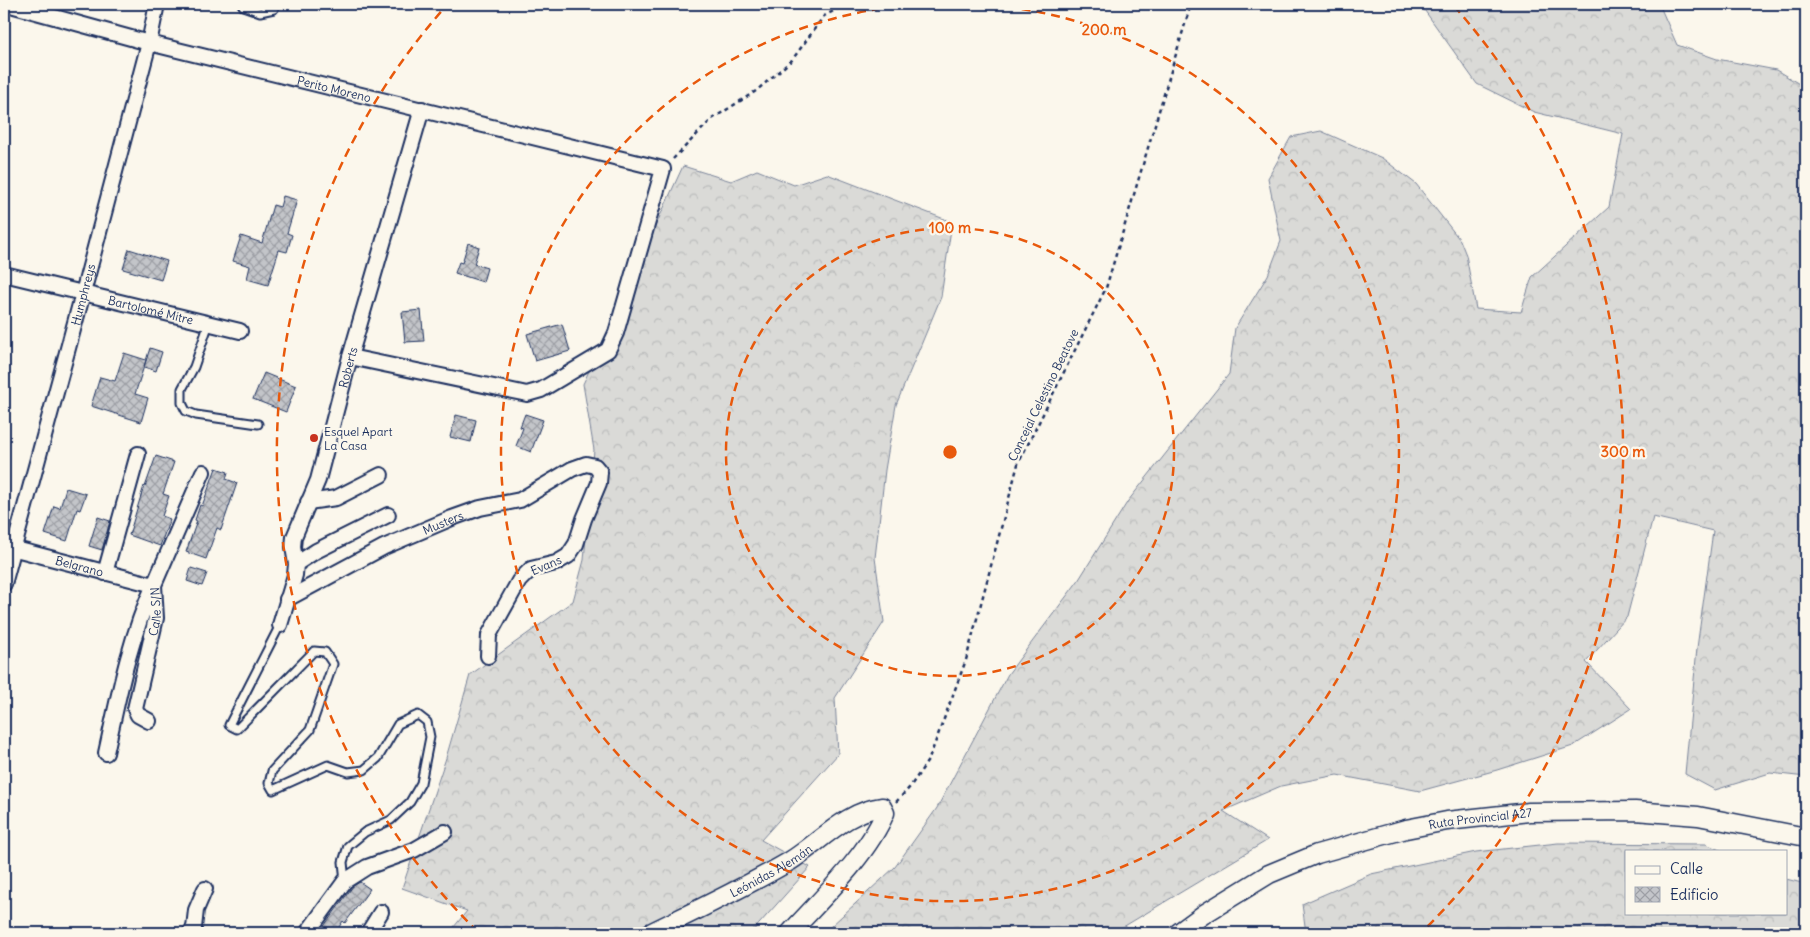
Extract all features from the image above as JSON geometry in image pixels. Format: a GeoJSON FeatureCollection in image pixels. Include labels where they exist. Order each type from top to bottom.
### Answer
{"type":"FeatureCollection","features":[{"type":"Feature","properties":{"kind":"street","name":"Perito Moreno"},"geometry":{"type":"LineString","coordinates":[[7,4],[149,43],[422,108],[663,169]]}},
{"type":"Feature","properties":{"kind":"street","name":"Humphreys"},"geometry":{"type":"LineString","coordinates":[[4,584],[9,547],[83,293],[149,43],[157,4]]}},
{"type":"Feature","properties":{"kind":"street","name":"Roberts"},"geometry":{"type":"LineString","coordinates":[[280,625],[295,575],[294,536],[318,480],[350,357],[422,108]]}},
{"type":"Feature","properties":{"kind":"street"},"geometry":{"type":"LineString","coordinates":[[350,357],[527,394],[541,390],[608,350],[616,332],[663,169]]}},
{"type":"Feature","properties":{"kind":"street","name":"Bartolomé Mitre"},"geometry":{"type":"LineString","coordinates":[[4,274],[240,331]]}},
{"type":"Feature","properties":{"kind":"street"},"geometry":{"type":"LineString","coordinates":[[105,573],[138,454]]}},
{"type":"Feature","properties":{"kind":"street","name":"Musters"},"geometry":{"type":"LineString","coordinates":[[287,599],[384,547],[480,508],[520,500],[572,469],[586,464],[595,466],[600,472]]}},
{"type":"Feature","properties":{"kind":"street","name":"Calle S/N"},"geometry":{"type":"LineString","coordinates":[[149,721],[138,715],[135,709],[156,618],[154,585],[203,472]]}},
{"type":"Feature","properties":{"kind":"street","name":"Evans"},"geometry":{"type":"LineString","coordinates":[[488,656],[489,635],[519,581],[531,569],[556,563],[568,556],[576,544],[599,483],[600,472]]}},
{"type":"Feature","properties":{"kind":"street"},"geometry":{"type":"LineString","coordinates":[[308,502],[336,498],[381,475]]}},
{"type":"Feature","properties":{"kind":"street"},"geometry":{"type":"LineString","coordinates":[[296,564],[316,551],[388,515]]}},
{"type":"Feature","properties":{"kind":"street","name":"Belgrano"},"geometry":{"type":"LineString","coordinates":[[9,547],[154,585]]}},
{"type":"Feature","properties":{"kind":"street"},"geometry":{"type":"LineString","coordinates":[[106,753],[119,691],[145,604],[154,585]]}},
{"type":"Feature","properties":{"kind":"street","name":"Leónidas Alemán"},"geometry":{"type":"LineString","coordinates":[[650,933],[728,895],[792,860],[838,826],[868,808],[882,807],[885,813]]}},
{"type":"Feature","properties":{"kind":"street","name":"Ruta Provincial A27"},"geometry":{"type":"LineString","coordinates":[[1178,933],[1204,914],[1269,874],[1317,854],[1406,829],[1447,821],[1529,812],[1635,811],[1698,816],[1806,837]]}},
{"type":"Feature","properties":{"kind":"street"},"geometry":{"type":"LineString","coordinates":[[790,933],[834,886],[861,852],[880,826],[885,813]]}},
{"type":"Feature","properties":{"kind":"street"},"geometry":{"type":"LineString","coordinates":[[307,933],[345,881],[367,867],[414,850],[445,832]]}},
{"type":"Feature","properties":{"kind":"street"},"geometry":{"type":"LineString","coordinates":[[190,933],[194,928],[196,910],[205,889]]}},
{"type":"Feature","properties":{"kind":"street"},"geometry":{"type":"LineString","coordinates":[[368,933],[380,912]]}},
{"type":"Feature","properties":{"kind":"lane"},"geometry":{"type":"LineString","coordinates":[[242,4],[260,12],[274,9],[276,4]]}},
{"type":"Feature","properties":{"kind":"lane"},"geometry":{"type":"LineString","coordinates":[[209,323],[194,367],[182,389],[182,403],[186,410],[196,415],[258,424]]}},
{"type":"Feature","properties":{"kind":"lane"},"geometry":{"type":"LineString","coordinates":[[280,625],[229,725],[237,729],[314,651],[325,652],[333,664],[310,730],[272,771],[269,783],[273,790],[328,765],[348,772],[364,770],[378,758],[398,724],[418,715],[427,722],[430,737],[421,783],[410,802],[391,820],[365,832],[348,846],[343,862],[345,881]]}},
{"type":"Feature","properties":{"kind":"path"},"geometry":{"type":"LineString","coordinates":[[663,169],[712,119],[756,91],[792,60],[824,16],[847,4]]}},
{"type":"Feature","properties":{"kind":"path","name":"Concejal Celestino Beatove"},"geometry":{"type":"LineString","coordinates":[[885,813],[910,787],[929,759],[966,660],[1018,464],[1106,288],[1191,4]]}},
{"type":"Feature","properties":{"kind":"green space"},"geometry":{"type":"Polygon","coordinates":[[[1420,4],[1659,4],[1677,45],[1717,59],[1776,70],[1806,88],[1806,777],[1770,773],[1715,790],[1685,774],[1697,648],[1713,531],[1653,517],[1627,617],[1586,662],[1631,709],[1573,746],[1497,770],[1420,791],[1337,775],[1281,786],[1223,811],[1268,840],[1113,933],[827,933],[830,927],[895,867],[937,808],[1008,674],[1078,581],[1128,501],[1229,374],[1235,328],[1268,275],[1281,241],[1268,178],[1291,137],[1321,131],[1382,158],[1416,184],[1460,240],[1466,255],[1476,309],[1521,312],[1532,277],[1609,207],[1623,134],[1534,112],[1477,84],[1420,4]]]}},
{"type":"Feature","properties":{"kind":"green space"},"geometry":{"type":"Polygon","coordinates":[[[683,166],[731,181],[757,170],[794,185],[827,174],[952,222],[941,297],[896,405],[885,470],[875,558],[884,622],[835,698],[838,754],[761,840],[810,867],[751,933],[449,933],[467,911],[402,888],[446,758],[470,675],[573,601],[584,560],[594,450],[583,384],[683,166]]]}},
{"type":"Feature","properties":{"kind":"green space"},"geometry":{"type":"Polygon","coordinates":[[[1558,843],[1706,844],[1720,850],[1625,850],[1625,914],[1788,914],[1788,880],[1806,884],[1806,933],[1306,933],[1302,904],[1371,874],[1476,852],[1558,843]]]}},
{"type":"Feature","properties":{"kind":"building"},"geometry":{"type":"Polygon","coordinates":[[[283,196],[297,200],[287,233],[292,235],[287,252],[279,250],[268,285],[247,279],[250,266],[233,261],[241,236],[262,243],[273,205],[280,207],[283,196]]]}},
{"type":"Feature","properties":{"kind":"building"},"geometry":{"type":"Polygon","coordinates":[[[468,243],[479,247],[474,264],[487,268],[483,282],[455,273],[459,262],[462,263],[468,243]]]}},
{"type":"Feature","properties":{"kind":"building"},"geometry":{"type":"Polygon","coordinates":[[[129,249],[167,261],[161,280],[123,269],[129,249]]]}},
{"type":"Feature","properties":{"kind":"building"},"geometry":{"type":"Polygon","coordinates":[[[421,310],[424,341],[405,342],[402,312],[421,310]]]}},
{"type":"Feature","properties":{"kind":"building"},"geometry":{"type":"Polygon","coordinates":[[[562,324],[570,351],[535,361],[527,334],[562,324]]]}},
{"type":"Feature","properties":{"kind":"building"},"geometry":{"type":"Polygon","coordinates":[[[150,348],[162,352],[156,371],[144,367],[150,348]]]}},
{"type":"Feature","properties":{"kind":"building"},"geometry":{"type":"Polygon","coordinates":[[[124,353],[146,360],[135,394],[148,398],[141,422],[91,406],[100,377],[115,381],[124,353]]]}},
{"type":"Feature","properties":{"kind":"building"},"geometry":{"type":"Polygon","coordinates":[[[264,373],[296,386],[286,412],[253,399],[264,373]]]}},
{"type":"Feature","properties":{"kind":"building"},"geometry":{"type":"Polygon","coordinates":[[[525,414],[543,420],[531,452],[516,446],[523,428],[520,427],[525,414]]]}},
{"type":"Feature","properties":{"kind":"building"},"geometry":{"type":"Polygon","coordinates":[[[456,415],[476,420],[471,442],[450,437],[456,415]]]}},
{"type":"Feature","properties":{"kind":"building"},"geometry":{"type":"Polygon","coordinates":[[[156,456],[174,462],[163,494],[169,496],[162,516],[170,519],[160,546],[129,535],[144,486],[156,456]]]}},
{"type":"Feature","properties":{"kind":"building"},"geometry":{"type":"Polygon","coordinates":[[[216,468],[228,472],[226,479],[237,483],[221,530],[217,528],[206,559],[186,552],[197,521],[195,520],[200,505],[202,506],[216,468]]]}},
{"type":"Feature","properties":{"kind":"building"},"geometry":{"type":"Polygon","coordinates":[[[66,488],[86,494],[80,510],[77,509],[67,541],[45,534],[54,506],[60,508],[66,488]]]}},
{"type":"Feature","properties":{"kind":"building"},"geometry":{"type":"Polygon","coordinates":[[[98,517],[110,521],[102,550],[89,546],[98,517]]]}},
{"type":"Feature","properties":{"kind":"building"},"geometry":{"type":"Polygon","coordinates":[[[191,568],[207,573],[202,586],[187,581],[191,568]]]}},
{"type":"Feature","properties":{"kind":"building"},"geometry":{"type":"Polygon","coordinates":[[[360,882],[370,889],[345,923],[343,921],[335,933],[319,933],[353,886],[360,882]]]}},
{"type":"Feature","properties":{"kind":"place","name":"Esquel Apart La Casa"},"geometry":{"type":"Point","coordinates":[314,438]}}]}
